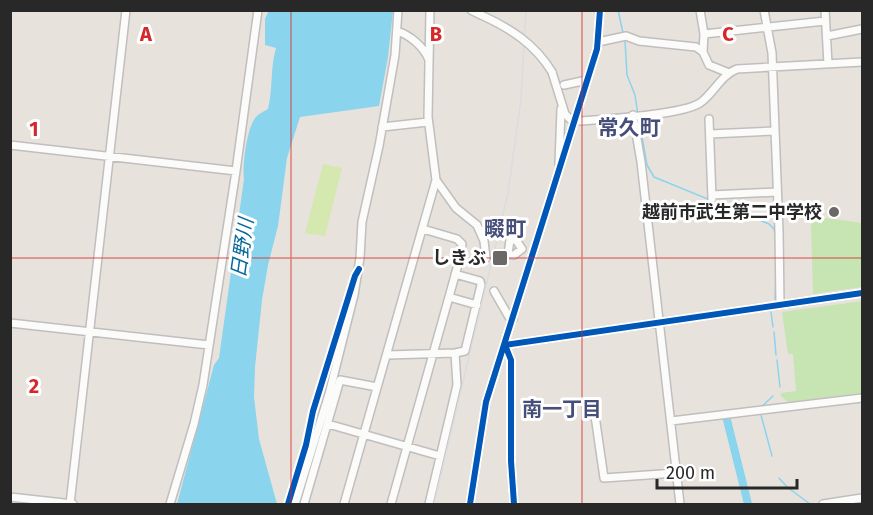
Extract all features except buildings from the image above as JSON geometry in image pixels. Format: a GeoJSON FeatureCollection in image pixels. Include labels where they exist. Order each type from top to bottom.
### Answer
{"type":"FeatureCollection","features":[{"type":"Feature","properties":{"kind":"street"},"geometry":{"type":"LineString","coordinates":[[10,497],[71,504],[126,10]]}},
{"type":"Feature","properties":{"kind":"street"},"geometry":{"type":"LineString","coordinates":[[170,504],[194,424],[209,345],[258,10]]}},
{"type":"Feature","properties":{"kind":"street"},"geometry":{"type":"LineString","coordinates":[[295,504],[329,394],[354,295],[359,269],[362,222],[382,127],[398,31],[398,10]]}},
{"type":"Feature","properties":{"kind":"street"},"geometry":{"type":"LineString","coordinates":[[344,504],[436,180],[428,122],[430,10]]}},
{"type":"Feature","properties":{"kind":"street"},"geometry":{"type":"LineString","coordinates":[[471,10],[510,30],[525,40],[540,55],[552,72],[567,116],[574,120],[690,108],[701,102],[729,73],[737,69],[862,63]]}},
{"type":"Feature","properties":{"kind":"street"},"geometry":{"type":"LineString","coordinates":[[470,504],[486,402],[587,80],[598,42],[600,10]]}},
{"type":"Feature","properties":{"kind":"street"},"geometry":{"type":"LineString","coordinates":[[700,10],[704,34],[703,52],[709,65],[729,73]]}},
{"type":"Feature","properties":{"kind":"street"},"geometry":{"type":"LineString","coordinates":[[764,10],[772,67],[780,305]]}},
{"type":"Feature","properties":{"kind":"street"},"geometry":{"type":"LineString","coordinates":[[825,10],[828,64]]}},
{"type":"Feature","properties":{"kind":"street"},"geometry":{"type":"LineString","coordinates":[[704,34],[825,21]]}},
{"type":"Feature","properties":{"kind":"street"},"geometry":{"type":"LineString","coordinates":[[826,36],[862,29]]}},
{"type":"Feature","properties":{"kind":"street"},"geometry":{"type":"LineString","coordinates":[[398,31],[422,48],[429,62]]}},
{"type":"Feature","properties":{"kind":"street"},"geometry":{"type":"LineString","coordinates":[[598,42],[626,36],[639,41],[696,47],[703,52]]}},
{"type":"Feature","properties":{"kind":"street"},"geometry":{"type":"LineString","coordinates":[[564,85],[587,80]]}},
{"type":"Feature","properties":{"kind":"street"},"geometry":{"type":"LineString","coordinates":[[560,169],[562,106]]}},
{"type":"Feature","properties":{"kind":"street"},"geometry":{"type":"LineString","coordinates":[[636,115],[680,504]]}},
{"type":"Feature","properties":{"kind":"street"},"geometry":{"type":"LineString","coordinates":[[709,119],[712,197],[777,192]]}},
{"type":"Feature","properties":{"kind":"street"},"geometry":{"type":"LineString","coordinates":[[382,127],[428,122]]}},
{"type":"Feature","properties":{"kind":"street"},"geometry":{"type":"LineString","coordinates":[[710,134],[775,131]]}},
{"type":"Feature","properties":{"kind":"street"},"geometry":{"type":"LineString","coordinates":[[10,145],[236,171]]}},
{"type":"Feature","properties":{"kind":"street"},"geometry":{"type":"LineString","coordinates":[[436,180],[456,208],[477,225],[484,242],[486,258]]}},
{"type":"Feature","properties":{"kind":"street"},"geometry":{"type":"LineString","coordinates":[[391,504],[461,254],[460,241],[423,229]]}},
{"type":"Feature","properties":{"kind":"street"},"geometry":{"type":"LineString","coordinates":[[522,249],[533,252]]}},
{"type":"Feature","properties":{"kind":"street"},"geometry":{"type":"LineString","coordinates":[[387,355],[465,351],[481,285],[480,281],[455,274]]}},
{"type":"Feature","properties":{"kind":"street"},"geometry":{"type":"LineString","coordinates":[[494,291],[509,317],[513,319]]}},
{"type":"Feature","properties":{"kind":"street"},"geometry":{"type":"LineString","coordinates":[[505,345],[862,293]]}},
{"type":"Feature","properties":{"kind":"street"},"geometry":{"type":"LineString","coordinates":[[450,297],[477,305]]}},
{"type":"Feature","properties":{"kind":"street"},"geometry":{"type":"LineString","coordinates":[[10,322],[209,345]]}},
{"type":"Feature","properties":{"kind":"street"},"geometry":{"type":"LineString","coordinates":[[505,345],[512,360],[511,461],[514,504]]}},
{"type":"Feature","properties":{"kind":"street"},"geometry":{"type":"LineString","coordinates":[[429,504],[457,385],[455,353]]}},
{"type":"Feature","properties":{"kind":"street"},"geometry":{"type":"LineString","coordinates":[[304,504],[340,380],[377,387]]}},
{"type":"Feature","properties":{"kind":"street"},"geometry":{"type":"LineString","coordinates":[[671,421],[862,398]]}},
{"type":"Feature","properties":{"kind":"street"},"geometry":{"type":"LineString","coordinates":[[594,402],[604,478],[676,472]]}},
{"type":"Feature","properties":{"kind":"street"},"geometry":{"type":"LineString","coordinates":[[328,424],[440,456]]}},
{"type":"Feature","properties":{"kind":"street"},"geometry":{"type":"LineString","coordinates":[[824,504],[862,498]]}},
{"type":"Feature","properties":{"kind":"green space"},"geometry":{"type":"Polygon","coordinates":[[[323,164],[342,168],[325,236],[305,233],[323,164]]]}},
{"type":"Feature","properties":{"kind":"green space"},"geometry":{"type":"Polygon","coordinates":[[[819,217],[862,223],[862,287],[813,294],[811,225],[814,219],[819,217]]]}},
{"type":"Feature","properties":{"kind":"green space"},"geometry":{"type":"Polygon","coordinates":[[[862,301],[862,393],[788,402],[781,396],[781,393],[796,391],[793,354],[788,354],[782,312],[862,301]]]}},
{"type":"Feature","properties":{"kind":"water","name":"日野川"},"geometry":{"type":"Polygon","coordinates":[[[269,10],[393,11],[379,106],[300,117],[287,158],[278,226],[262,300],[254,397],[259,439],[277,504],[177,504],[214,365],[219,358],[248,137],[253,122],[257,116],[268,109],[270,101],[276,48],[265,45],[265,19],[269,10]]]}},
{"type":"Feature","properties":{"kind":"waterway"},"geometry":{"type":"LineString","coordinates":[[618,10],[623,33]]}},
{"type":"Feature","properties":{"kind":"waterway"},"geometry":{"type":"LineString","coordinates":[[625,41],[627,75],[635,95],[638,115]]}},
{"type":"Feature","properties":{"kind":"waterway"},"geometry":{"type":"LineString","coordinates":[[639,120],[647,165],[654,177],[769,224],[774,229],[776,239]]}},
{"type":"Feature","properties":{"kind":"waterway"},"geometry":{"type":"LineString","coordinates":[[775,299],[776,276]]}},
{"type":"Feature","properties":{"kind":"waterway"},"geometry":{"type":"LineString","coordinates":[[771,312],[773,327]]}},
{"type":"Feature","properties":{"kind":"waterway"},"geometry":{"type":"LineString","coordinates":[[774,332],[776,355]]}},
{"type":"Feature","properties":{"kind":"waterway"},"geometry":{"type":"LineString","coordinates":[[777,360],[780,387]]}},
{"type":"Feature","properties":{"kind":"waterway"},"geometry":{"type":"LineString","coordinates":[[760,408],[773,396]]}},
{"type":"Feature","properties":{"kind":"waterway"},"geometry":{"type":"LineString","coordinates":[[761,415],[772,456]]}},
{"type":"Feature","properties":{"kind":"waterway"},"geometry":{"type":"LineString","coordinates":[[726,416],[748,504]]}},
{"type":"Feature","properties":{"kind":"waterway"},"geometry":{"type":"LineString","coordinates":[[779,478],[810,504]]}},
{"type":"Feature","properties":{"kind":"railway"},"geometry":{"type":"LineString","coordinates":[[434,504],[508,193],[521,99],[526,10]]}},
{"type":"Feature","properties":{"kind":"cycle path"},"geometry":{"type":"LineString","coordinates":[[470,504],[486,402],[597,49],[600,10]]}},
{"type":"Feature","properties":{"kind":"cycle path"},"geometry":{"type":"LineString","coordinates":[[288,504],[306,445],[313,411],[359,269]]}},
{"type":"Feature","properties":{"kind":"cycle path"},"geometry":{"type":"LineString","coordinates":[[514,504],[511,461],[511,360],[505,345],[862,293]]}},
{"type":"Feature","properties":{"kind":"place","name":"越前市武生第二中学校"},"geometry":{"type":"Point","coordinates":[834,212]}},
{"type":"Feature","properties":{"kind":"place","name":"しきぶ"},"geometry":{"type":"Point","coordinates":[500,258]}},
{"type":"Feature","properties":{"kind":"district","name":"常久町"},"geometry":{"type":"Point","coordinates":[629,128]}},
{"type":"Feature","properties":{"kind":"district","name":"畷町"},"geometry":{"type":"Point","coordinates":[505,229]}},
{"type":"Feature","properties":{"kind":"district","name":"南一丁目"},"geometry":{"type":"Point","coordinates":[562,409]}}]}
